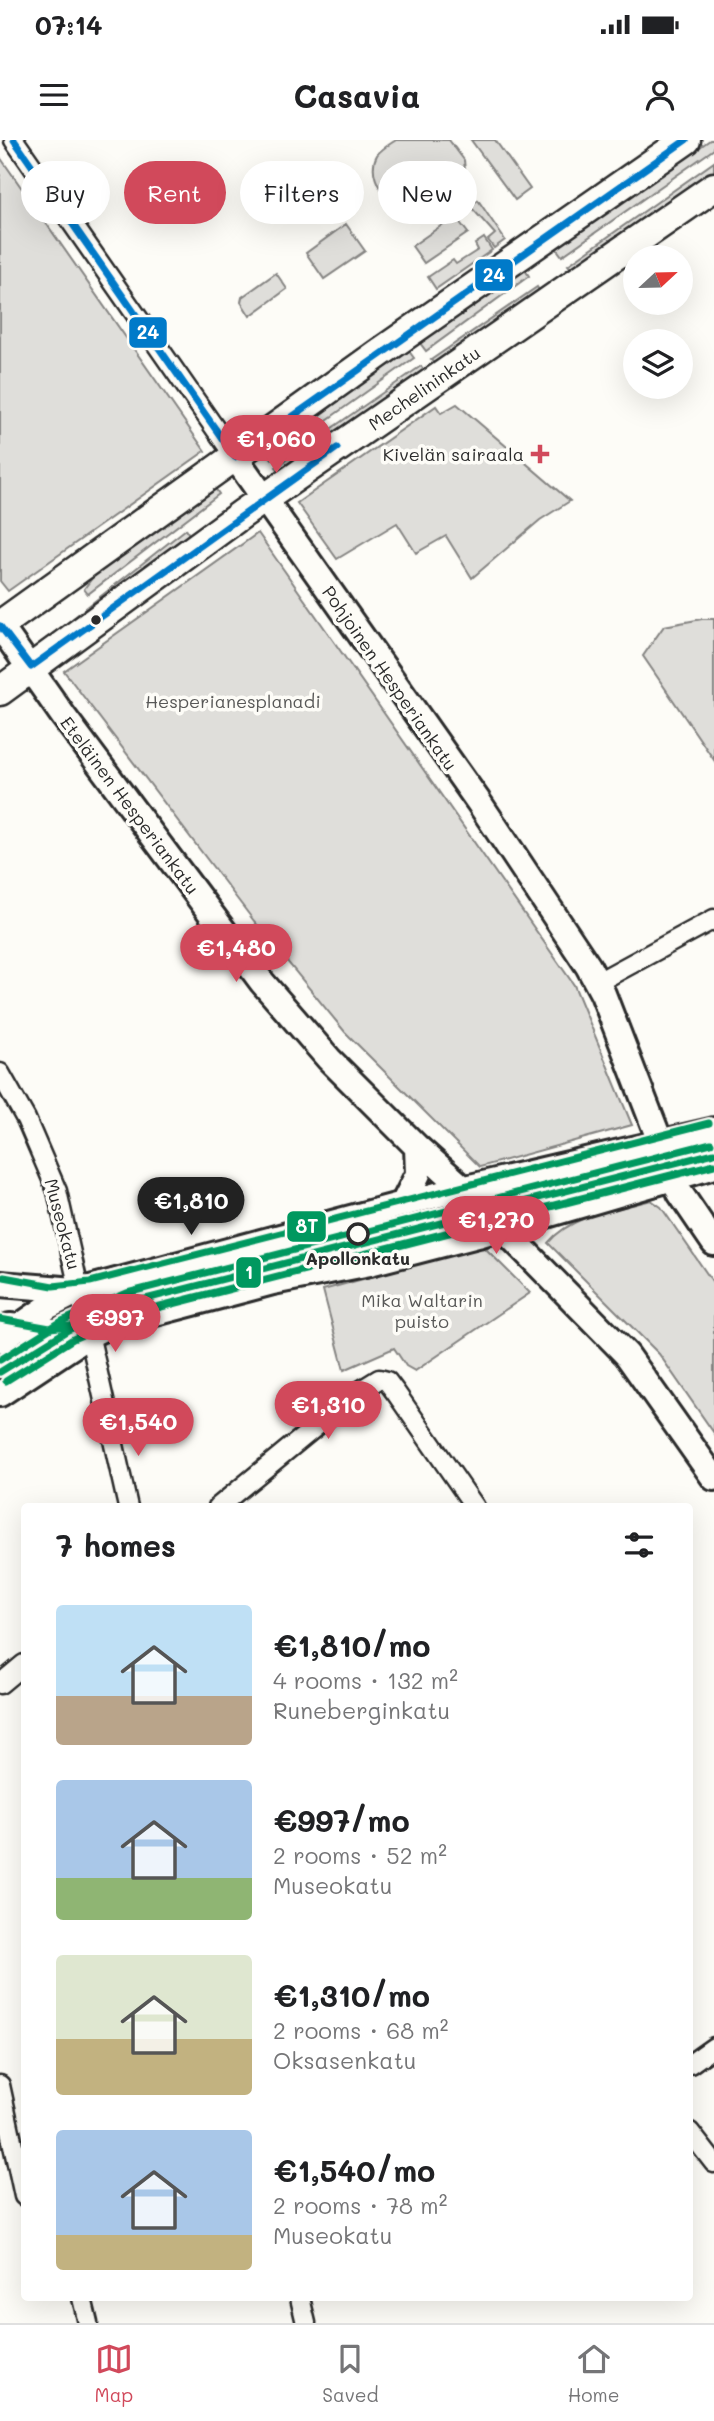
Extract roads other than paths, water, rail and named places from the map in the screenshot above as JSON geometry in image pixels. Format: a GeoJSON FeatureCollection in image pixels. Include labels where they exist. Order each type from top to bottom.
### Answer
{"type":"FeatureCollection","features":[{"type":"Feature","properties":{"kind":"main road"},"geometry":{"type":"LineString","coordinates":[[0,625],[686,140]]}},
{"type":"Feature","properties":{"kind":"main road","name":"Mechelininkatu"},"geometry":{"type":"LineString","coordinates":[[0,691],[264,499],[714,187]]}},
{"type":"Feature","properties":{"kind":"street","name":"Pohjoinen Hesperiankatu"},"geometry":{"type":"LineString","coordinates":[[14,140],[478,801],[598,982],[680,1193],[714,1243]]}},
{"type":"Feature","properties":{"kind":"street","name":"Eteläinen Hesperiankatu"},"geometry":{"type":"LineString","coordinates":[[0,625],[71,726],[262,982],[330,1059],[417,1147],[464,1189],[641,1371],[714,1478]]}},
{"type":"Feature","properties":{"kind":"street"},"geometry":{"type":"LineString","coordinates":[[598,982],[714,919]]}},
{"type":"Feature","properties":{"kind":"street","name":"Museokatu"},"geometry":{"type":"LineString","coordinates":[[0,1073],[49,1168],[67,1227],[127,1503]]}},
{"type":"Feature","properties":{"kind":"street"},"geometry":{"type":"LineString","coordinates":[[6,1330],[79,1290],[403,1204],[714,1129]]}},
{"type":"Feature","properties":{"kind":"street"},"geometry":{"type":"LineString","coordinates":[[403,1204],[418,1174],[417,1147]]}},
{"type":"Feature","properties":{"kind":"street"},"geometry":{"type":"LineString","coordinates":[[0,1394],[89,1335],[110,1325],[273,1282],[382,1260],[714,1166]]}},
{"type":"Feature","properties":{"kind":"street"},"geometry":{"type":"LineString","coordinates":[[0,1284],[79,1290]]}},
{"type":"Feature","properties":{"kind":"street"},"geometry":{"type":"LineString","coordinates":[[6,1330],[89,1335]]}},
{"type":"Feature","properties":{"kind":"street"},"geometry":{"type":"LineString","coordinates":[[223,1503],[347,1401],[379,1379],[387,1381],[472,1503]]}},
{"type":"Feature","properties":{"kind":"street"},"geometry":{"type":"LineString","coordinates":[[0,1684],[21,1666]]}},
{"type":"Feature","properties":{"kind":"street"},"geometry":{"type":"LineString","coordinates":[[693,2062],[714,2047]]}},
{"type":"Feature","properties":{"kind":"street"},"geometry":{"type":"LineString","coordinates":[[0,2085],[21,2182]]}},
{"type":"Feature","properties":{"kind":"street"},"geometry":{"type":"LineString","coordinates":[[693,2136],[714,2163]]}},
{"type":"Feature","properties":{"kind":"street"},"geometry":{"type":"LineString","coordinates":[[83,2301],[88,2323]]}},
{"type":"Feature","properties":{"kind":"street"},"geometry":{"type":"LineString","coordinates":[[301,2301],[306,2323]]}},
{"type":"Feature","properties":{"kind":"tram line","name":"2"},"geometry":{"type":"LineString","coordinates":[[6,1381],[73,1339],[133,1313],[714,1164]]}},
{"type":"Feature","properties":{"kind":"place","name":"Kivelän sairaala"},"geometry":{"type":"Point","coordinates":[540,454]}},
{"type":"Feature","properties":{"kind":"place","name":"Apollonkatu"},"geometry":{"type":"Point","coordinates":[358,1234]}},
{"type":"Feature","properties":{"kind":"park label","name":"Hesperianesplanadi"},"geometry":{"type":"Point","coordinates":[233,701]}},
{"type":"Feature","properties":{"kind":"park label","name":"Mika Waltarin puisto"},"geometry":{"type":"Point","coordinates":[422,1310]}}]}
